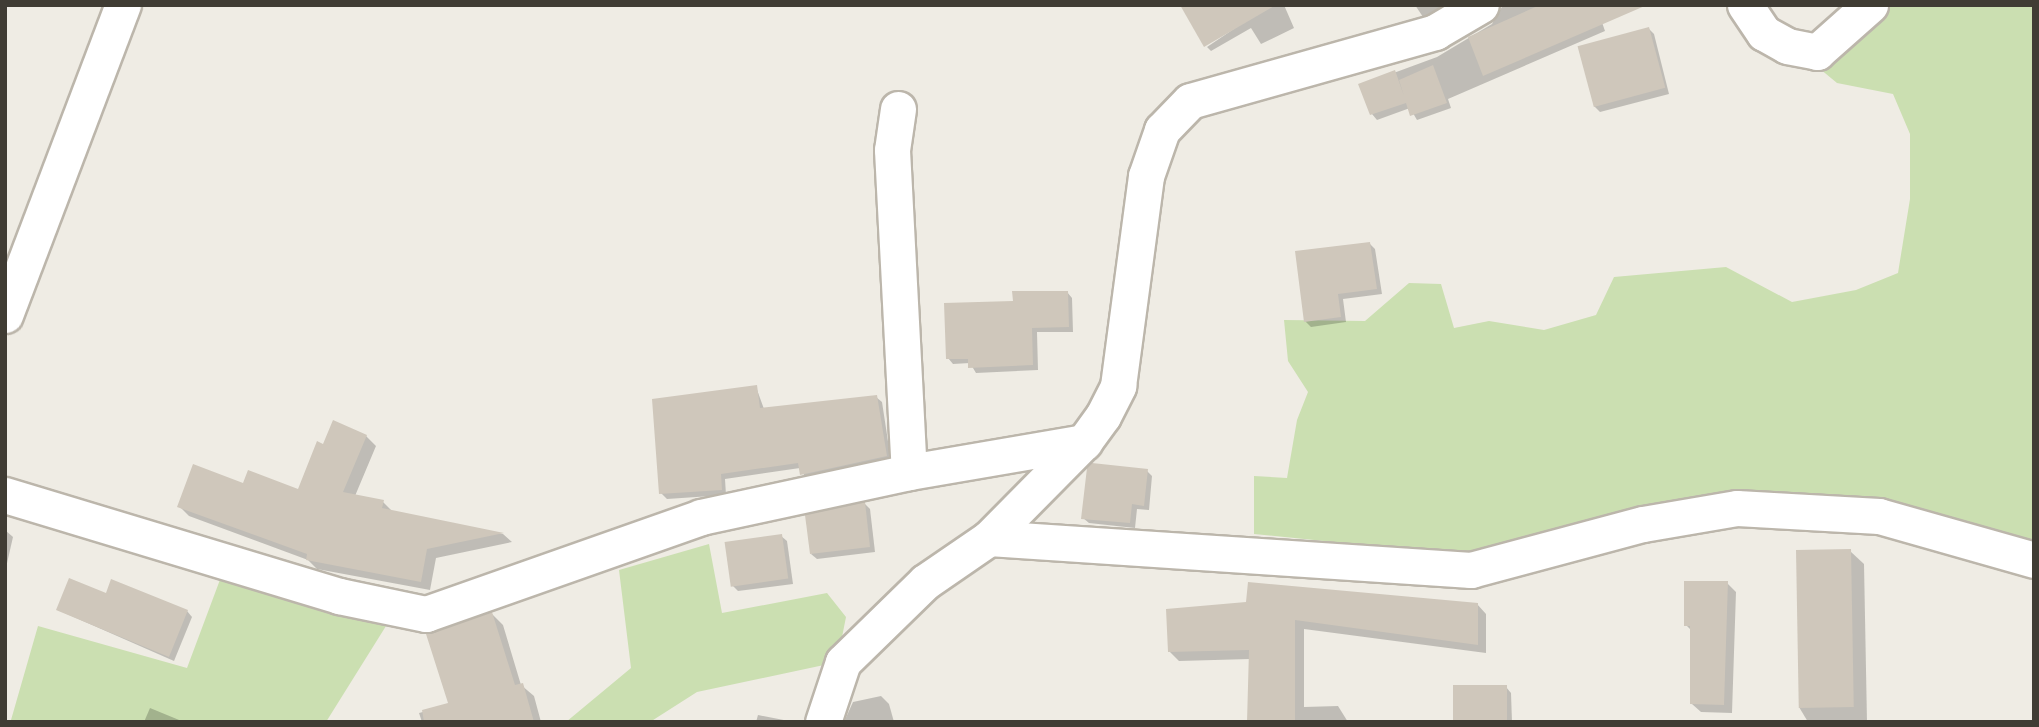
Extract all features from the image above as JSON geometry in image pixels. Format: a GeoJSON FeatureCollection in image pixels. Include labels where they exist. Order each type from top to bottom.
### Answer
{"type":"FeatureCollection","features":[{"type":"Feature","properties":{"kind":"street"},"geometry":{"type":"LineString","coordinates":[[5,315],[123,5]]}},
{"type":"Feature","properties":{"kind":"street"},"geometry":{"type":"LineString","coordinates":[[823,722],[843,662],[925,582],[989,538],[1084,442],[1118,386],[1146,176],[1162,130],[1190,101],[1435,32],[1481,5]]}},
{"type":"Feature","properties":{"kind":"street"},"geometry":{"type":"LineString","coordinates":[[1745,5],[1764,33],[1787,46],[1817,52],[1870,5]]}},
{"type":"Feature","properties":{"kind":"street"},"geometry":{"type":"LineString","coordinates":[[898,109],[892,150],[909,472]]}},
{"type":"Feature","properties":{"kind":"street"},"geometry":{"type":"LineString","coordinates":[[5,495],[339,596],[426,614],[701,517],[909,472],[1084,442]]}},
{"type":"Feature","properties":{"kind":"street"},"geometry":{"type":"LineString","coordinates":[[989,538],[1471,570],[1643,524],[1737,508],[1880,516],[2034,560]]}},
{"type":"Feature","properties":{"kind":"green space"},"geometry":{"type":"Polygon","coordinates":[[[1884,5],[2034,5],[2034,550],[1735,495],[1646,506],[1471,556],[1254,534],[1254,476],[1287,478],[1297,420],[1308,392],[1288,361],[1284,320],[1365,321],[1409,283],[1441,284],[1454,328],[1489,321],[1544,330],[1596,315],[1614,277],[1726,267],[1792,302],[1856,290],[1898,273],[1910,199],[1910,134],[1893,94],[1837,83],[1814,64],[1884,5]]]}},
{"type":"Feature","properties":{"kind":"green space"},"geometry":{"type":"Polygon","coordinates":[[[709,544],[722,613],[827,593],[846,617],[841,642],[824,665],[697,692],[650,722],[566,722],[631,668],[619,570],[709,544]]]}},
{"type":"Feature","properties":{"kind":"green space"},"geometry":{"type":"Polygon","coordinates":[[[224,569],[391,618],[326,722],[5,722],[11,720],[38,626],[187,668],[224,569]]]}},
{"type":"Feature","properties":{"kind":"building"},"geometry":{"type":"Polygon","coordinates":[[[1180,5],[1276,5],[1204,47],[1180,5]]]}},
{"type":"Feature","properties":{"kind":"building"},"geometry":{"type":"Polygon","coordinates":[[[1540,5],[1647,5],[1483,76],[1468,37],[1540,5]]]}},
{"type":"Feature","properties":{"kind":"building"},"geometry":{"type":"Polygon","coordinates":[[[1649,27],[1665,88],[1594,107],[1578,46],[1649,27]]]}},
{"type":"Feature","properties":{"kind":"building"},"geometry":{"type":"Polygon","coordinates":[[[1433,65],[1447,103],[1410,116],[1406,103],[1370,115],[1358,84],[1395,70],[1404,96],[1399,80],[1433,65]]]}},
{"type":"Feature","properties":{"kind":"building"},"geometry":{"type":"Polygon","coordinates":[[[1370,242],[1377,289],[1338,294],[1341,317],[1304,322],[1295,251],[1370,242]]]}},
{"type":"Feature","properties":{"kind":"building"},"geometry":{"type":"Polygon","coordinates":[[[1012,291],[1068,291],[1069,327],[1032,328],[1033,365],[968,368],[968,359],[946,359],[944,303],[1013,301],[1012,291]]]}},
{"type":"Feature","properties":{"kind":"building"},"geometry":{"type":"Polygon","coordinates":[[[757,385],[760,408],[877,395],[887,456],[800,475],[798,463],[721,474],[722,490],[659,494],[652,399],[757,385]]]}},
{"type":"Feature","properties":{"kind":"building"},"geometry":{"type":"Polygon","coordinates":[[[333,420],[367,435],[343,492],[384,500],[382,508],[504,533],[427,549],[421,582],[306,560],[307,554],[177,507],[193,464],[243,483],[248,470],[298,489],[317,441],[323,444],[333,420]]]}},
{"type":"Feature","properties":{"kind":"building"},"geometry":{"type":"Polygon","coordinates":[[[1092,463],[1148,469],[1144,506],[1132,504],[1130,523],[1081,519],[1087,468],[1092,463]]]}},
{"type":"Feature","properties":{"kind":"building"},"geometry":{"type":"Polygon","coordinates":[[[865,502],[870,547],[810,554],[805,515],[865,502]]]}},
{"type":"Feature","properties":{"kind":"building"},"geometry":{"type":"Polygon","coordinates":[[[782,534],[788,579],[731,587],[725,542],[782,534]]]}},
{"type":"Feature","properties":{"kind":"building"},"geometry":{"type":"Polygon","coordinates":[[[1851,549],[1854,707],[1799,708],[1796,550],[1851,549]]]}},
{"type":"Feature","properties":{"kind":"building"},"geometry":{"type":"Polygon","coordinates":[[[69,578],[106,593],[111,579],[188,610],[169,657],[56,610],[69,578]]]}},
{"type":"Feature","properties":{"kind":"building"},"geometry":{"type":"Polygon","coordinates":[[[1684,581],[1728,581],[1724,705],[1690,704],[1690,626],[1684,626],[1684,581]]]}},
{"type":"Feature","properties":{"kind":"building"},"geometry":{"type":"Polygon","coordinates":[[[1248,582],[1478,603],[1478,645],[1295,620],[1295,722],[1247,722],[1249,650],[1168,652],[1166,609],[1246,602],[1248,582]]]}},
{"type":"Feature","properties":{"kind":"building"},"geometry":{"type":"Polygon","coordinates":[[[492,612],[515,685],[523,683],[534,722],[424,722],[422,710],[448,703],[426,634],[492,612]]]}},
{"type":"Feature","properties":{"kind":"building"},"geometry":{"type":"Polygon","coordinates":[[[1453,685],[1507,685],[1507,722],[1453,722],[1453,685]]]}}]}
